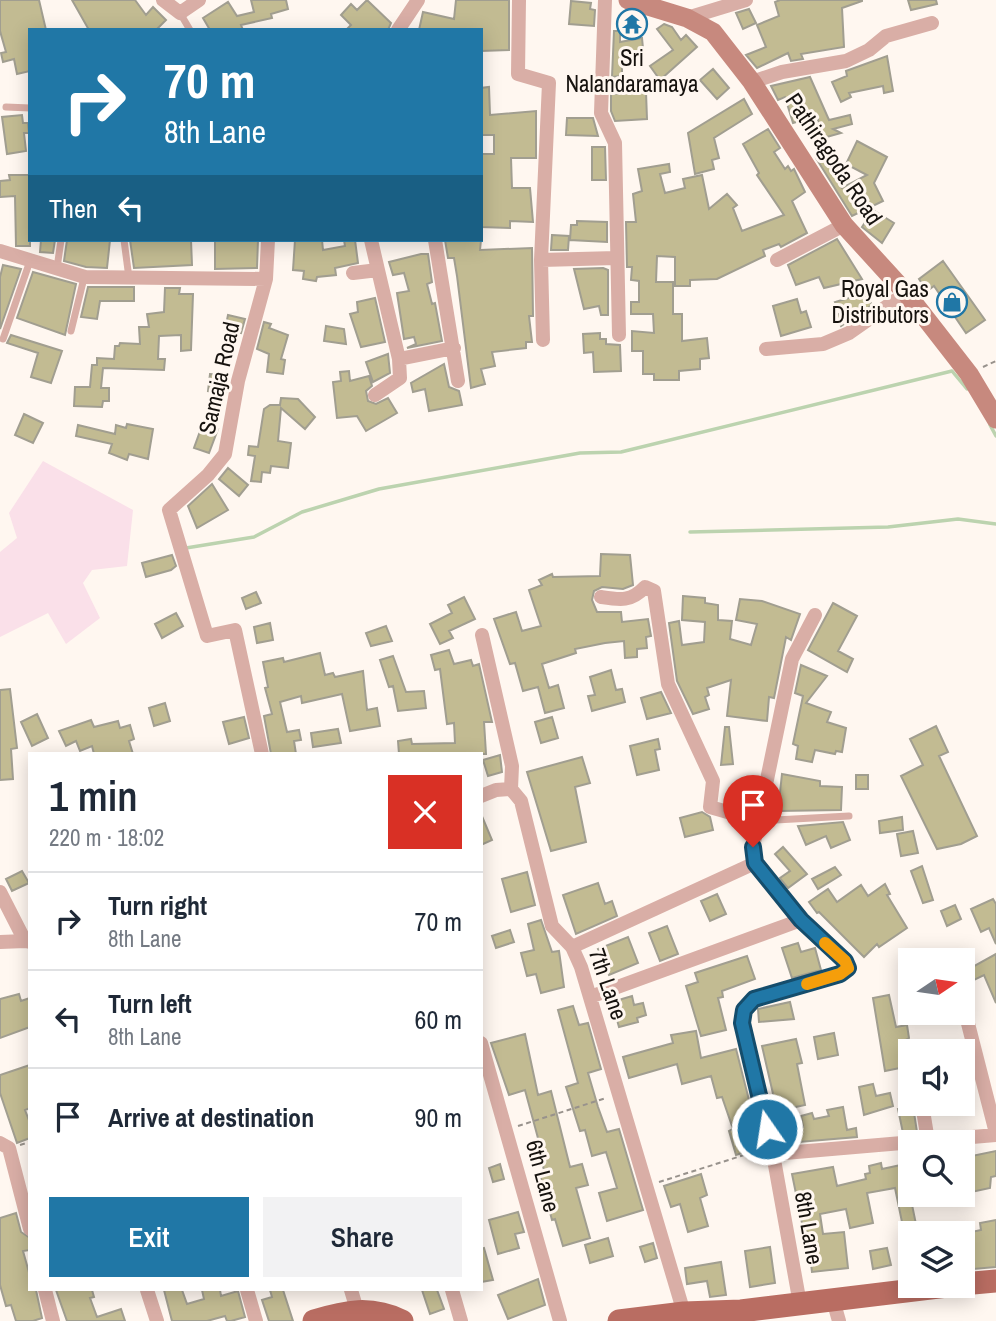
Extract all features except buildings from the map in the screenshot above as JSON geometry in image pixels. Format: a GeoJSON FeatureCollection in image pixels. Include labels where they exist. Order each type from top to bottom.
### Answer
{"type":"FeatureCollection","features":[{"type":"Feature","properties":{"kind":"main road"},"geometry":{"type":"LineString","coordinates":[[975,1283],[996,1281]]}},
{"type":"Feature","properties":{"kind":"main road"},"geometry":{"type":"LineString","coordinates":[[619,1321],[676,1316],[742,1316],[800,1304],[836,1311],[898,1297]]}},
{"type":"Feature","properties":{"kind":"main road"},"geometry":{"type":"LineString","coordinates":[[314,1321],[354,1300],[402,1321]]}},
{"type":"Feature","properties":{"kind":"street"},"geometry":{"type":"LineString","coordinates":[[163,0],[180,13],[199,0]]}},
{"type":"Feature","properties":{"kind":"street"},"geometry":{"type":"LineString","coordinates":[[401,28],[418,0]]}},
{"type":"Feature","properties":{"kind":"street"},"geometry":{"type":"LineString","coordinates":[[519,0],[518,74],[549,83],[541,260],[543,340]]}},
{"type":"Feature","properties":{"kind":"street"},"geometry":{"type":"LineString","coordinates":[[605,0],[601,113],[615,143],[619,335]]}},
{"type":"Feature","properties":{"kind":"street","name":"Pathiragoda Road"},"geometry":{"type":"LineString","coordinates":[[628,0],[687,18],[712,32],[752,82],[844,225],[906,293],[970,374],[996,419]]}},
{"type":"Feature","properties":{"kind":"street"},"geometry":{"type":"LineString","coordinates":[[687,18],[746,0]]}},
{"type":"Feature","properties":{"kind":"street"},"geometry":{"type":"LineString","coordinates":[[752,82],[782,72],[846,61],[869,50],[886,36],[932,23]]}},
{"type":"Feature","properties":{"kind":"street"},"geometry":{"type":"LineString","coordinates":[[777,260],[844,225]]}},
{"type":"Feature","properties":{"kind":"street","name":"Samaja Road"},"geometry":{"type":"LineString","coordinates":[[261,752],[235,630],[208,636],[169,510],[208,475],[225,454],[238,381],[266,279],[268,242]]}},
{"type":"Feature","properties":{"kind":"street"},"geometry":{"type":"LineString","coordinates":[[371,242],[399,359],[400,378],[375,395]]}},
{"type":"Feature","properties":{"kind":"street"},"geometry":{"type":"LineString","coordinates":[[435,242],[458,381]]}},
{"type":"Feature","properties":{"kind":"street"},"geometry":{"type":"LineString","coordinates":[[0,251],[85,277],[266,279]]}},
{"type":"Feature","properties":{"kind":"street"},"geometry":{"type":"LineString","coordinates":[[541,260],[616,258]]}},
{"type":"Feature","properties":{"kind":"street"},"geometry":{"type":"LineString","coordinates":[[353,273],[378,270]]}},
{"type":"Feature","properties":{"kind":"street"},"geometry":{"type":"LineString","coordinates":[[766,349],[823,344],[849,333],[906,293]]}},
{"type":"Feature","properties":{"kind":"street"},"geometry":{"type":"LineString","coordinates":[[399,359],[454,348]]}},
{"type":"Feature","properties":{"kind":"street"},"geometry":{"type":"LineString","coordinates":[[601,597],[625,600],[637,596],[645,587],[654,590],[668,684],[713,781],[710,807],[760,821]]}},
{"type":"Feature","properties":{"kind":"street"},"geometry":{"type":"LineString","coordinates":[[572,947],[755,863],[753,847],[792,659],[816,615]]}},
{"type":"Feature","properties":{"kind":"street","name":"7th Lane"},"geometry":{"type":"LineString","coordinates":[[482,635],[512,766],[511,789],[522,801],[552,926],[572,947],[590,997],[647,1186],[676,1316]]}},
{"type":"Feature","properties":{"kind":"street"},"geometry":{"type":"LineString","coordinates":[[483,795],[496,790],[511,789]]}},
{"type":"Feature","properties":{"kind":"street","name":"8th Lane"},"geometry":{"type":"LineString","coordinates":[[755,863],[801,920],[845,961],[848,968],[840,974],[754,999],[744,1010],[742,1023],[772,1150],[800,1304]]}},
{"type":"Feature","properties":{"kind":"street"},"geometry":{"type":"LineString","coordinates":[[0,892],[27,942],[0,942]]}},
{"type":"Feature","properties":{"kind":"street"},"geometry":{"type":"LineString","coordinates":[[590,997],[801,920]]}},
{"type":"Feature","properties":{"kind":"street"},"geometry":{"type":"LineString","coordinates":[[969,1026],[996,1134],[975,1136]]}},
{"type":"Feature","properties":{"kind":"street","name":"6th Lane"},"geometry":{"type":"LineString","coordinates":[[483,1050],[560,1321]]}},
{"type":"Feature","properties":{"kind":"street"},"geometry":{"type":"LineString","coordinates":[[0,1143],[9,1148],[28,1221]]}},
{"type":"Feature","properties":{"kind":"street"},"geometry":{"type":"LineString","coordinates":[[772,1150],[898,1143]]}},
{"type":"Feature","properties":{"kind":"street"},"geometry":{"type":"LineString","coordinates":[[45,1291],[53,1321]]}},
{"type":"Feature","properties":{"kind":"street"},"geometry":{"type":"LineString","coordinates":[[147,1291],[157,1321]]}},
{"type":"Feature","properties":{"kind":"street"},"geometry":{"type":"LineString","coordinates":[[247,1291],[256,1321]]}},
{"type":"Feature","properties":{"kind":"street"},"geometry":{"type":"LineString","coordinates":[[452,1291],[461,1321]]}},
{"type":"Feature","properties":{"kind":"lane"},"geometry":{"type":"LineString","coordinates":[[180,13],[189,28]]}},
{"type":"Feature","properties":{"kind":"lane"},"geometry":{"type":"LineString","coordinates":[[6,107],[28,108]]}},
{"type":"Feature","properties":{"kind":"lane"},"geometry":{"type":"LineString","coordinates":[[57,268],[61,242]]}},
{"type":"Feature","properties":{"kind":"lane"},"geometry":{"type":"LineString","coordinates":[[124,242],[129,278]]}},
{"type":"Feature","properties":{"kind":"lane"},"geometry":{"type":"LineString","coordinates":[[3,339],[30,261]]}},
{"type":"Feature","properties":{"kind":"lane"},"geometry":{"type":"LineString","coordinates":[[71,331],[85,277]]}},
{"type":"Feature","properties":{"kind":"lane"},"geometry":{"type":"LineString","coordinates":[[760,821],[849,816]]}},
{"type":"Feature","properties":{"kind":"path"},"geometry":{"type":"LineString","coordinates":[[507,1129],[620,1094]]}},
{"type":"Feature","properties":{"kind":"path"},"geometry":{"type":"LineString","coordinates":[[647,1186],[772,1150]]}},
{"type":"Feature","properties":{"kind":"shaded area"},"geometry":{"type":"Polygon","coordinates":[[[43,461],[133,510],[127,566],[92,570],[83,583],[100,618],[66,644],[48,613],[0,637],[0,552],[17,538],[9,513],[43,461]]]}},
{"type":"Feature","properties":{"kind":"waterway"},"geometry":{"type":"LineString","coordinates":[[186,548],[254,537],[302,512],[379,489],[580,453],[621,452],[952,371],[967,389]]}},
{"type":"Feature","properties":{"kind":"waterway"},"geometry":{"type":"LineString","coordinates":[[990,425],[996,436]]}},
{"type":"Feature","properties":{"kind":"waterway"},"geometry":{"type":"LineString","coordinates":[[690,532],[888,527],[958,519],[996,524]]}},
{"type":"Feature","properties":{"kind":"slow traffic"},"geometry":{"type":"LineString","coordinates":[[807,984],[840,974],[848,968],[845,961],[825,943]]}},
{"type":"Feature","properties":{"kind":"place","name":"Sri Nalandaramaya"},"geometry":{"type":"Point","coordinates":[632,24]}},
{"type":"Feature","properties":{"kind":"place","name":"Royal Gas Distributors"},"geometry":{"type":"Point","coordinates":[952,302]}},
{"type":"Feature","properties":{"kind":"route"},"geometry":{"type":"LineString","coordinates":[[753,847],[755,863],[801,920],[845,961],[848,968],[840,974],[754,999],[744,1010],[742,1023],[767,1129]]}}]}
